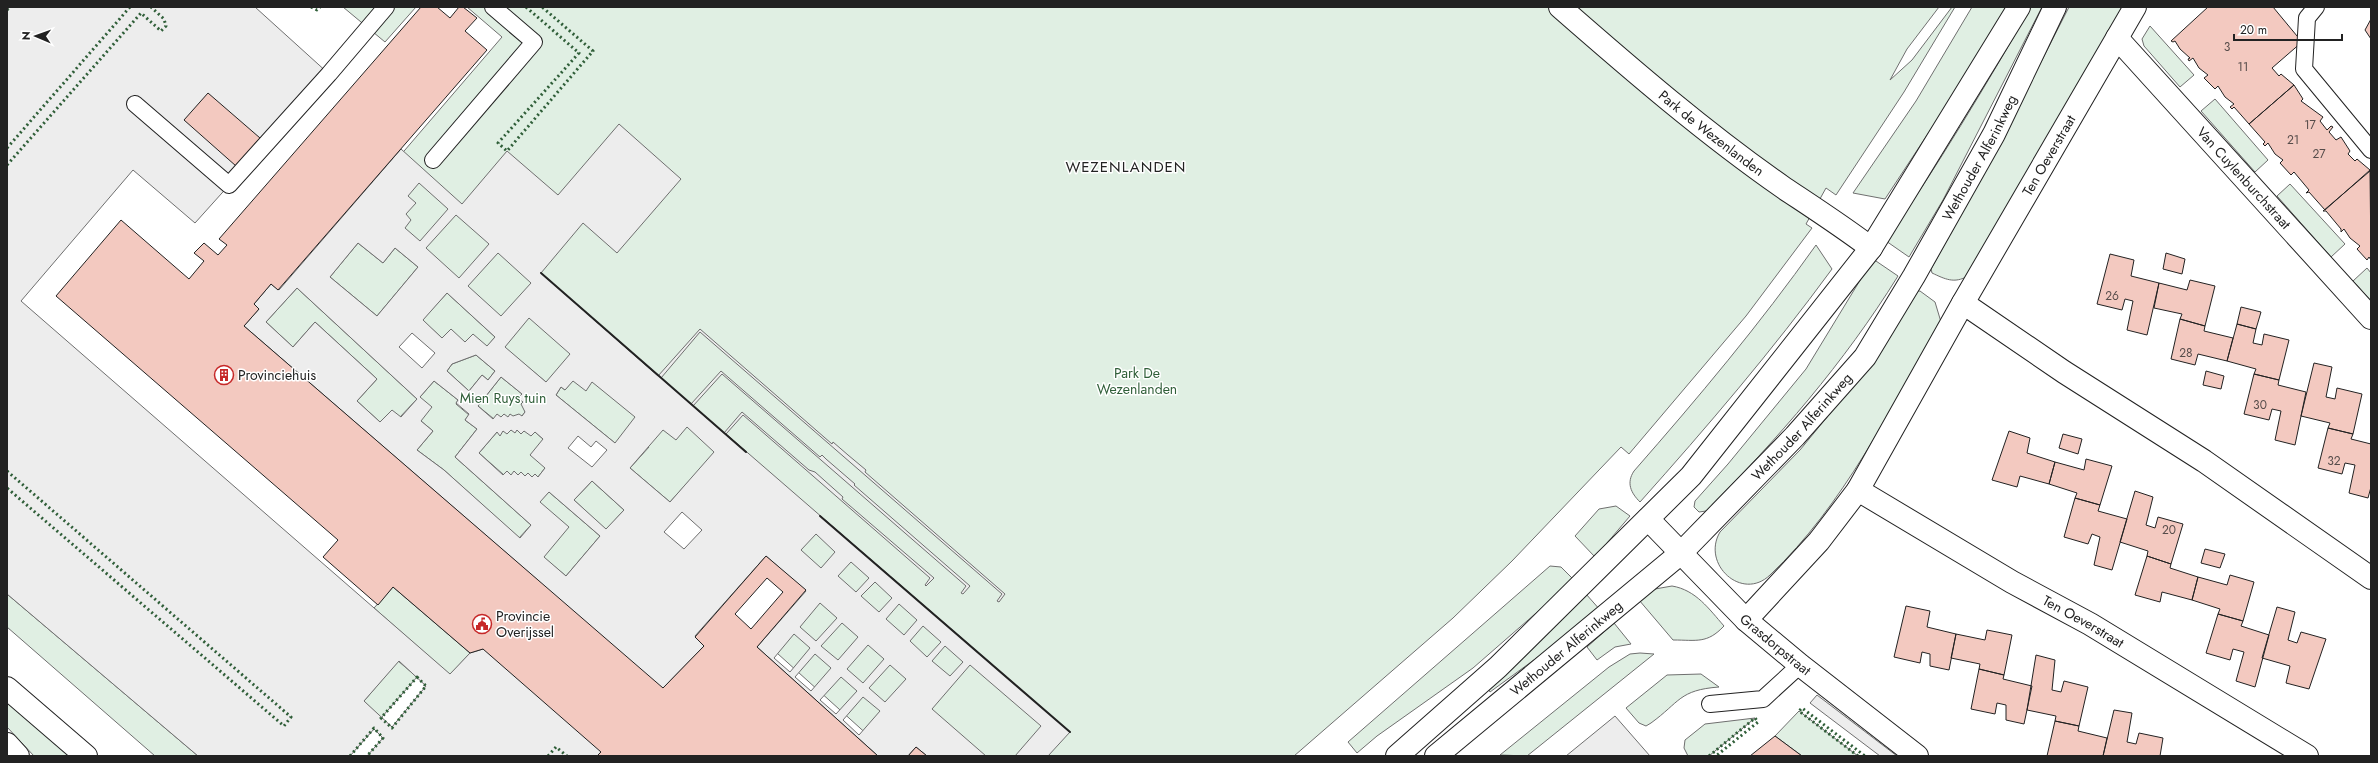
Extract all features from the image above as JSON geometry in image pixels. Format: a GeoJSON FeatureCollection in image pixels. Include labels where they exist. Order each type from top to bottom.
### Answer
{"type":"FeatureCollection","features":[{"type":"Feature","properties":{"kind":"street","name":"Park de Wezenlanden"},"geometry":{"type":"LineString","coordinates":[[1560,7],[1667,98],[1784,188],[1839,223],[1871,248]]}},
{"type":"Feature","properties":{"kind":"street","name":"Wethouder Alferinkweg"},"geometry":{"type":"LineString","coordinates":[[1397,756],[1498,667],[1691,476],[1871,248],[2018,7]]}},
{"type":"Feature","properties":{"kind":"street","name":"Wethouder Alferinkweg"},"geometry":{"type":"LineString","coordinates":[[1436,756],[1681,554],[1796,436],[1865,357],[1914,276],[1994,134],[2055,7]]}},
{"type":"Feature","properties":{"kind":"street","name":"Ten Oeverstraat"},"geometry":{"type":"LineString","coordinates":[[1746,620],[1820,541],[1858,490],[1963,303],[2135,7]]}},
{"type":"Feature","properties":{"kind":"street","name":"Van Cuylenburchstraat"},"geometry":{"type":"LineString","coordinates":[[2117,38],[2371,318]]}},
{"type":"Feature","properties":{"kind":"street"},"geometry":{"type":"LineString","coordinates":[[1963,303],[2064,372],[2204,461],[2371,578]]}},
{"type":"Feature","properties":{"kind":"street","name":"Ten Oeverstraat"},"geometry":{"type":"LineString","coordinates":[[1858,490],[2012,582],[2090,624],[2307,756]]}},
{"type":"Feature","properties":{"kind":"street","name":"Grasdorpstraat"},"geometry":{"type":"LineString","coordinates":[[1648,518],[1746,620],[1800,665],[1917,756]]}},
{"type":"Feature","properties":{"kind":"street"},"geometry":{"type":"LineString","coordinates":[[7,688],[86,756]]}},
{"type":"Feature","properties":{"kind":"street"},"geometry":{"type":"LineString","coordinates":[[7,744],[18,756]]}},
{"type":"Feature","properties":{"kind":"lane"},"geometry":{"type":"LineString","coordinates":[[135,104],[229,185],[386,7]]}},
{"type":"Feature","properties":{"kind":"lane"},"geometry":{"type":"LineString","coordinates":[[433,160],[534,42],[492,7]]}},
{"type":"Feature","properties":{"kind":"lane"},"geometry":{"type":"LineString","coordinates":[[2316,7],[2307,18],[2304,69],[2371,150]]}},
{"type":"Feature","properties":{"kind":"lane"},"geometry":{"type":"LineString","coordinates":[[1710,704],[1763,699],[1800,665]]}},
{"type":"Feature","properties":{"kind":"green space"},"geometry":{"type":"Polygon","coordinates":[[[343,7],[416,7],[385,42],[343,7]]]}},
{"type":"Feature","properties":{"kind":"green space","name":"Park De Wezenlanden"},"geometry":{"type":"Polygon","coordinates":[[[467,7],[1939,7],[1907,49],[1890,80],[1912,60],[1952,7],[1955,7],[1904,92],[1836,195],[1826,188],[1806,224],[1812,228],[1746,316],[1629,454],[1621,447],[1512,561],[1453,618],[1294,756],[937,756],[913,735],[891,756],[767,644],[814,589],[689,481],[670,502],[630,468],[649,447],[615,443],[556,395],[561,387],[565,390],[572,381],[546,382],[504,347],[516,333],[362,200],[502,37],[467,7]]]}},
{"type":"Feature","properties":{"kind":"green space"},"geometry":{"type":"Polygon","coordinates":[[[1972,7],[2006,7],[1964,79],[1885,199],[1853,193],[1916,101],[1972,7]]]}},
{"type":"Feature","properties":{"kind":"green space"},"geometry":{"type":"Polygon","coordinates":[[[2031,7],[2042,7],[1943,200],[1909,257],[1886,241],[1961,126],[2031,7]]]}},
{"type":"Feature","properties":{"kind":"green space"},"geometry":{"type":"Polygon","coordinates":[[[2069,7],[2125,7],[1968,276],[1958,280],[1950,280],[1932,273],[1931,269],[1990,162],[2069,7]]]}},
{"type":"Feature","properties":{"kind":"green space"},"geometry":{"type":"Polygon","coordinates":[[[2150,26],[2194,75],[2180,87],[2144,46],[2142,39],[2150,26]]]}},
{"type":"Feature","properties":{"kind":"green space"},"geometry":{"type":"Polygon","coordinates":[[[2215,99],[2268,160],[2255,172],[2201,111],[2215,99]]]}},
{"type":"Feature","properties":{"kind":"green space"},"geometry":{"type":"Polygon","coordinates":[[[2290,184],[2345,244],[2331,257],[2277,196],[2290,184]]]}},
{"type":"Feature","properties":{"kind":"green space"},"geometry":{"type":"Polygon","coordinates":[[[358,243],[383,263],[395,248],[418,267],[377,316],[330,277],[358,243]]]}},
{"type":"Feature","properties":{"kind":"green space"},"geometry":{"type":"Polygon","coordinates":[[[1816,245],[1832,269],[1739,388],[1640,502],[1634,495],[1630,484],[1634,471],[1728,360],[1816,245]]]}},
{"type":"Feature","properties":{"kind":"green space"},"geometry":{"type":"Polygon","coordinates":[[[1873,259],[1898,276],[1877,308],[1833,370],[1784,428],[1706,511],[1699,512],[1694,507],[1695,501],[1728,464],[1806,369],[1873,259]]]}},
{"type":"Feature","properties":{"kind":"green space"},"geometry":{"type":"Polygon","coordinates":[[[2367,268],[2371,273],[2371,301],[2353,281],[2367,268]]]}},
{"type":"Feature","properties":{"kind":"green space"},"geometry":{"type":"Polygon","coordinates":[[[297,288],[417,399],[400,417],[380,422],[357,401],[377,379],[315,322],[293,347],[266,322],[297,288]]]}},
{"type":"Feature","properties":{"kind":"green space"},"geometry":{"type":"Polygon","coordinates":[[[1917,291],[1920,291],[1935,302],[1941,322],[1884,422],[1843,487],[1797,548],[1770,575],[1759,582],[1748,584],[1737,582],[1727,576],[1720,567],[1716,556],[1716,544],[1720,532],[1800,450],[1832,411],[1917,291]]]}},
{"type":"Feature","properties":{"kind":"green space"},"geometry":{"type":"Polygon","coordinates":[[[447,293],[495,337],[487,347],[442,338],[422,320],[447,293]]]}},
{"type":"Feature","properties":{"kind":"green space"},"geometry":{"type":"Polygon","coordinates":[[[476,355],[495,371],[488,380],[482,375],[469,391],[447,371],[452,364],[476,355]]]}},
{"type":"Feature","properties":{"kind":"green space","name":"Mien Ruys tuin"},"geometry":{"type":"Polygon","coordinates":[[[501,377],[522,394],[525,412],[522,416],[494,419],[478,406],[501,377]]]}},
{"type":"Feature","properties":{"kind":"green space"},"geometry":{"type":"Polygon","coordinates":[[[434,381],[458,400],[456,404],[469,415],[465,420],[477,429],[455,457],[531,525],[519,538],[444,470],[417,450],[433,431],[421,421],[420,397],[434,381]]]}},
{"type":"Feature","properties":{"kind":"green space"},"geometry":{"type":"Polygon","coordinates":[[[511,430],[535,432],[543,439],[545,468],[538,477],[504,475],[479,453],[497,432],[511,430]]]}},
{"type":"Feature","properties":{"kind":"green space"},"geometry":{"type":"Polygon","coordinates":[[[592,481],[624,510],[606,530],[574,500],[592,481]]]}},
{"type":"Feature","properties":{"kind":"green space"},"geometry":{"type":"Polygon","coordinates":[[[549,492],[600,536],[566,576],[543,557],[539,502],[549,492]]]}},
{"type":"Feature","properties":{"kind":"green space"},"geometry":{"type":"Polygon","coordinates":[[[1616,506],[1630,516],[1595,557],[1575,536],[1599,509],[1616,506]]]}},
{"type":"Feature","properties":{"kind":"green space"},"geometry":{"type":"Polygon","coordinates":[[[1550,566],[1561,567],[1574,580],[1473,668],[1377,736],[1357,753],[1348,742],[1550,566]]]}},
{"type":"Feature","properties":{"kind":"green space"},"geometry":{"type":"Polygon","coordinates":[[[1672,586],[1681,588],[1695,596],[1724,626],[1712,636],[1701,640],[1673,640],[1639,600],[1655,589],[1672,586]]]}},
{"type":"Feature","properties":{"kind":"green space"},"geometry":{"type":"Polygon","coordinates":[[[393,587],[470,653],[450,675],[374,608],[393,587]]]}},
{"type":"Feature","properties":{"kind":"green space"},"geometry":{"type":"Polygon","coordinates":[[[7,594],[198,756],[155,756],[7,627],[7,594]]]}},
{"type":"Feature","properties":{"kind":"green space"},"geometry":{"type":"Polygon","coordinates":[[[1586,594],[1601,611],[1490,692],[1489,690],[1586,594]]]}},
{"type":"Feature","properties":{"kind":"green space"},"geometry":{"type":"Polygon","coordinates":[[[1614,623],[1631,644],[1615,647],[1597,660],[1587,647],[1614,623]]]}},
{"type":"Feature","properties":{"kind":"green space"},"geometry":{"type":"Polygon","coordinates":[[[1630,654],[1654,654],[1527,756],[1500,755],[1609,667],[1630,654]]]}},
{"type":"Feature","properties":{"kind":"green space"},"geometry":{"type":"Polygon","coordinates":[[[398,661],[417,677],[381,718],[364,701],[398,661]]]}},
{"type":"Feature","properties":{"kind":"green space"},"geometry":{"type":"Polygon","coordinates":[[[1701,674],[1719,687],[1688,694],[1646,726],[1639,723],[1626,708],[1667,675],[1701,674]]]}},
{"type":"Feature","properties":{"kind":"green space"},"geometry":{"type":"Polygon","coordinates":[[[7,700],[72,756],[34,756],[7,727],[7,700]]]}},
{"type":"Feature","properties":{"kind":"green space"},"geometry":{"type":"Polygon","coordinates":[[[1799,711],[1858,756],[1802,756],[1775,736],[1799,711]]]}},
{"type":"Feature","properties":{"kind":"green space"},"geometry":{"type":"Polygon","coordinates":[[[1755,718],[1709,756],[1688,756],[1684,748],[1685,740],[1705,724],[1755,718]]]}},
{"type":"Feature","properties":{"kind":"shaded area"},"geometry":{"type":"Polygon","coordinates":[[[10,7],[255,7],[329,74],[195,223],[133,170],[21,301],[450,674],[470,653],[483,649],[541,583],[244,326],[259,309],[254,304],[271,284],[279,290],[401,149],[462,204],[507,151],[558,195],[619,124],[681,179],[617,253],[583,223],[541,273],[658,376],[700,329],[832,444],[833,442],[866,470],[865,472],[1005,594],[999,602],[997,601],[1002,594],[700,332],[661,378],[691,404],[721,371],[820,457],[822,455],[855,484],[854,485],[970,586],[963,594],[961,593],[966,586],[722,374],[693,406],[724,433],[742,412],[809,470],[815,472],[843,497],[842,499],[934,578],[926,586],[925,585],[930,578],[743,415],[726,434],[1070,732],[1048,756],[1015,756],[1041,726],[970,665],[932,709],[986,756],[927,756],[916,747],[908,756],[878,756],[757,647],[806,591],[766,556],[695,636],[704,646],[597,756],[367,756],[383,738],[374,729],[350,756],[198,756],[7,594],[7,10],[10,7]],[[419,183],[408,196],[416,203],[406,214],[411,220],[405,228],[420,241],[448,209],[419,183]],[[456,215],[426,248],[459,278],[489,244],[456,215]],[[358,243],[330,277],[377,316],[418,267],[395,248],[383,263],[358,243]],[[498,253],[468,286],[501,316],[531,283],[498,253]],[[297,288],[266,322],[293,347],[315,322],[377,379],[357,401],[380,422],[392,410],[401,417],[417,399],[297,288]],[[447,293],[423,320],[442,338],[451,329],[465,342],[473,334],[487,346],[495,337],[447,293]],[[529,318],[505,347],[546,382],[570,354],[529,318]],[[412,333],[399,347],[422,368],[435,353],[412,333]],[[476,355],[452,364],[447,371],[469,391],[482,375],[488,380],[495,371],[476,355]],[[501,377],[478,406],[493,419],[497,414],[501,417],[504,414],[508,417],[510,414],[513,416],[519,414],[522,416],[525,412],[521,404],[523,402],[518,398],[522,394],[501,377]],[[434,381],[420,397],[432,407],[421,421],[433,431],[417,450],[444,470],[520,538],[531,525],[455,457],[477,429],[465,420],[469,414],[456,403],[458,400],[434,381]],[[573,381],[565,390],[561,387],[556,395],[615,443],[635,417],[592,382],[586,391],[573,381]],[[687,427],[676,440],[663,430],[630,468],[670,502],[714,452],[687,427]],[[511,430],[507,434],[503,431],[500,436],[497,432],[479,453],[503,475],[507,471],[511,475],[514,471],[518,475],[521,472],[525,476],[528,473],[532,477],[535,474],[538,477],[545,468],[530,455],[543,439],[535,432],[531,436],[524,431],[521,434],[517,430],[515,433],[511,430]],[[578,436],[568,448],[592,467],[607,450],[596,441],[591,447],[578,436]],[[592,481],[574,500],[606,529],[624,510],[592,481]],[[549,492],[540,502],[569,527],[544,557],[566,576],[600,536],[549,492]],[[682,512],[664,532],[684,549],[702,530],[682,512]],[[816,534],[801,550],[821,568],[835,552],[816,534]],[[851,562],[838,576],[856,592],[869,578],[851,562]],[[875,582],[861,596],[879,612],[892,598],[875,582]],[[820,603],[800,627],[816,641],[837,618],[820,603]],[[899,604],[886,619],[904,635],[917,620],[899,604]],[[842,623],[821,646],[838,660],[858,637],[842,623]],[[923,626],[910,641],[927,657],[941,642],[923,626]],[[794,634],[774,658],[790,672],[810,648],[794,634]],[[868,645],[847,669],[863,683],[884,659],[868,645]],[[945,646],[932,661],[950,676],[963,662],[945,646]],[[815,654],[795,677],[811,691],[831,668],[815,654]],[[399,661],[364,701],[392,727],[426,686],[399,661]],[[890,665],[869,688],[885,702],[906,679],[890,665]],[[841,677],[820,700],[836,714],[857,691],[841,677]],[[863,697],[843,720],[859,735],[880,711],[863,697]]]}},
{"type":"Feature","properties":{"kind":"shaded area"},"geometry":{"type":"Polygon","coordinates":[[[1817,695],[1897,756],[1880,756],[1810,703],[1817,695]]]}},
{"type":"Feature","properties":{"kind":"shaded area"},"geometry":{"type":"Polygon","coordinates":[[[1615,716],[1650,756],[1566,756],[1615,716]]]}},
{"type":"Feature","properties":{"kind":"building","name":"Provinciehuis"},"geometry":{"type":"Polygon","coordinates":[[[421,7],[437,7],[450,18],[459,7],[463,7],[477,18],[465,31],[487,50],[278,290],[271,284],[254,304],[259,309],[244,326],[663,688],[704,646],[695,637],[766,556],[806,590],[757,647],[878,756],[597,756],[601,752],[483,649],[470,653],[393,587],[378,605],[323,557],[338,540],[56,296],[121,220],[189,279],[204,261],[194,253],[204,243],[218,255],[227,245],[219,239],[421,7]],[[767,578],[735,614],[751,629],[783,592],[767,578]]]}},
{"type":"Feature","properties":{"kind":"building"},"geometry":{"type":"Polygon","coordinates":[[[2208,7],[2273,7],[2302,42],[2272,68],[2279,76],[2281,74],[2294,85],[2249,124],[2234,107],[2232,109],[2230,107],[2234,104],[2225,97],[2218,86],[2215,89],[2204,78],[2208,75],[2199,68],[2193,58],[2189,61],[2188,59],[2190,58],[2180,49],[2175,41],[2171,41],[2208,7]]]}},
{"type":"Feature","properties":{"kind":"building"},"geometry":{"type":"Polygon","coordinates":[[[2371,19],[2371,39],[2365,30],[2371,19]]]}},
{"type":"Feature","properties":{"kind":"building"},"geometry":{"type":"Polygon","coordinates":[[[2294,85],[2303,99],[2301,101],[2323,117],[2320,121],[2327,130],[2331,126],[2333,127],[2329,132],[2336,140],[2341,137],[2350,151],[2348,154],[2355,161],[2357,159],[2370,170],[2325,210],[2309,192],[2306,193],[2309,190],[2294,172],[2291,175],[2280,163],[2283,160],[2275,154],[2268,143],[2265,146],[2263,144],[2265,142],[2249,124],[2294,85]]]}},
{"type":"Feature","properties":{"kind":"building"},"geometry":{"type":"Polygon","coordinates":[[[208,93],[260,138],[236,166],[184,120],[208,93]]]}},
{"type":"Feature","properties":{"kind":"building"},"geometry":{"type":"Polygon","coordinates":[[[2370,171],[2371,260],[2369,257],[2367,260],[2357,249],[2360,246],[2350,238],[2344,229],[2341,232],[2341,229],[2326,211],[2323,211],[2370,171]]]}},
{"type":"Feature","properties":{"kind":"building"},"geometry":{"type":"Polygon","coordinates":[[[2166,253],[2185,259],[2182,274],[2163,269],[2166,253]]]}},
{"type":"Feature","properties":{"kind":"building"},"geometry":{"type":"Polygon","coordinates":[[[2110,254],[2134,260],[2131,276],[2159,283],[2147,335],[2127,330],[2133,301],[2125,299],[2122,310],[2097,304],[2110,254]]]}},
{"type":"Feature","properties":{"kind":"building"},"geometry":{"type":"Polygon","coordinates":[[[2190,280],[2215,286],[2205,326],[2180,319],[2182,314],[2154,308],[2159,283],[2187,290],[2190,280]]]}},
{"type":"Feature","properties":{"kind":"building"},"geometry":{"type":"Polygon","coordinates":[[[2241,307],[2261,312],[2256,329],[2237,324],[2241,307]]]}},
{"type":"Feature","properties":{"kind":"building"},"geometry":{"type":"Polygon","coordinates":[[[2180,319],[2205,326],[2204,331],[2233,338],[2227,361],[2198,354],[2195,365],[2171,359],[2180,319]]]}},
{"type":"Feature","properties":{"kind":"building"},"geometry":{"type":"Polygon","coordinates":[[[2237,324],[2256,329],[2253,343],[2262,345],[2264,334],[2289,340],[2279,380],[2254,374],[2256,369],[2227,361],[2237,324]]]}},
{"type":"Feature","properties":{"kind":"building"},"geometry":{"type":"Polygon","coordinates":[[[2314,363],[2332,367],[2326,397],[2335,399],[2337,388],[2362,394],[2353,434],[2328,428],[2330,423],[2301,416],[2314,363]]]}},
{"type":"Feature","properties":{"kind":"building"},"geometry":{"type":"Polygon","coordinates":[[[2206,371],[2224,376],[2221,389],[2203,385],[2206,371]]]}},
{"type":"Feature","properties":{"kind":"building"},"geometry":{"type":"Polygon","coordinates":[[[2254,374],[2279,380],[2278,385],[2306,392],[2295,445],[2275,440],[2281,411],[2272,409],[2269,420],[2244,414],[2254,374]]]}},
{"type":"Feature","properties":{"kind":"building"},"geometry":{"type":"Polygon","coordinates":[[[2328,428],[2353,434],[2351,439],[2371,444],[2371,487],[2368,498],[2349,493],[2355,465],[2345,463],[2342,474],[2318,468],[2328,428]]]}},
{"type":"Feature","properties":{"kind":"building"},"geometry":{"type":"Polygon","coordinates":[[[2009,431],[2030,438],[2027,453],[2055,462],[2049,484],[2020,476],[2017,487],[1992,480],[2009,431]]]}},
{"type":"Feature","properties":{"kind":"building"},"geometry":{"type":"Polygon","coordinates":[[[2063,434],[2082,439],[2078,454],[2059,448],[2063,434]]]}},
{"type":"Feature","properties":{"kind":"building"},"geometry":{"type":"Polygon","coordinates":[[[2086,459],[2112,466],[2100,505],[2075,498],[2077,493],[2049,484],[2055,462],[2084,470],[2086,459]]]}},
{"type":"Feature","properties":{"kind":"building"},"geometry":{"type":"Polygon","coordinates":[[[2135,491],[2153,497],[2146,525],[2155,528],[2158,517],[2183,524],[2171,564],[2147,556],[2148,551],[2120,542],[2135,491]]]}},
{"type":"Feature","properties":{"kind":"building"},"geometry":{"type":"Polygon","coordinates":[[[2075,498],[2100,505],[2098,511],[2127,519],[2112,570],[2094,565],[2100,537],[2092,534],[2088,544],[2064,537],[2075,498]]]}},
{"type":"Feature","properties":{"kind":"building"},"geometry":{"type":"Polygon","coordinates":[[[2205,549],[2225,554],[2220,568],[2201,563],[2205,549]]]}},
{"type":"Feature","properties":{"kind":"building"},"geometry":{"type":"Polygon","coordinates":[[[2147,556],[2171,564],[2170,568],[2198,577],[2192,600],[2162,592],[2160,602],[2135,595],[2147,556]]]}},
{"type":"Feature","properties":{"kind":"building"},"geometry":{"type":"Polygon","coordinates":[[[2230,575],[2254,582],[2243,621],[2218,614],[2220,609],[2192,600],[2198,577],[2227,585],[2230,575]]]}},
{"type":"Feature","properties":{"kind":"building"},"geometry":{"type":"Polygon","coordinates":[[[1906,606],[1930,611],[1927,627],[1956,634],[1949,670],[1930,666],[1930,654],[1922,652],[1920,663],[1894,657],[1906,606]]]}},
{"type":"Feature","properties":{"kind":"building"},"geometry":{"type":"Polygon","coordinates":[[[2277,607],[2295,612],[2288,640],[2297,643],[2301,632],[2326,639],[2309,689],[2286,683],[2290,666],[2262,658],[2277,607]]]}},
{"type":"Feature","properties":{"kind":"building"},"geometry":{"type":"Polygon","coordinates":[[[2218,614],[2243,621],[2241,626],[2269,635],[2255,687],[2236,681],[2244,652],[2233,649],[2230,660],[2206,653],[2218,614]]]}},
{"type":"Feature","properties":{"kind":"building"},"geometry":{"type":"Polygon","coordinates":[[[1987,630],[2012,635],[2004,675],[1979,669],[1980,664],[1951,658],[1956,634],[1985,640],[1987,630]]]}},
{"type":"Feature","properties":{"kind":"building"},"geometry":{"type":"Polygon","coordinates":[[[2036,655],[2055,660],[2052,690],[2061,692],[2064,681],[2088,687],[2079,726],[2055,721],[2056,716],[2027,710],[2036,655]]]}},
{"type":"Feature","properties":{"kind":"building"},"geometry":{"type":"Polygon","coordinates":[[[1979,669],[2004,675],[2003,679],[2032,686],[2024,724],[2006,720],[2006,705],[1997,703],[1995,714],[1971,709],[1979,669]]]}},
{"type":"Feature","properties":{"kind":"building"},"geometry":{"type":"Polygon","coordinates":[[[2114,710],[2132,713],[2127,742],[2136,744],[2139,733],[2163,738],[2160,756],[2103,756],[2114,710]]]}},
{"type":"Feature","properties":{"kind":"building"},"geometry":{"type":"Polygon","coordinates":[[[2055,721],[2079,726],[2078,731],[2107,738],[2103,756],[2047,756],[2055,721]]]}},
{"type":"Feature","properties":{"kind":"building"},"geometry":{"type":"Polygon","coordinates":[[[1775,736],[1802,756],[1750,756],[1775,736]]]}},
{"type":"Feature","properties":{"kind":"building"},"geometry":{"type":"Polygon","coordinates":[[[916,747],[927,756],[908,756],[916,747]]]}},
{"type":"Feature","properties":{"kind":"hedge"},"geometry":{"type":"LineString","coordinates":[[7,10],[10,7]]}},
{"type":"Feature","properties":{"kind":"hedge"},"geometry":{"type":"LineString","coordinates":[[7,148],[130,7]]}},
{"type":"Feature","properties":{"kind":"hedge"},"geometry":{"type":"LineString","coordinates":[[7,165],[141,13],[161,31],[166,26],[164,19],[151,7]]}},
{"type":"Feature","properties":{"kind":"hedge"},"geometry":{"type":"LineString","coordinates":[[311,7],[317,10],[320,7]]}},
{"type":"Feature","properties":{"kind":"hedge"},"geometry":{"type":"LineString","coordinates":[[526,7],[579,53],[498,143],[507,151],[593,51],[542,7]]}},
{"type":"Feature","properties":{"kind":"hedge"},"geometry":{"type":"LineString","coordinates":[[7,471],[291,717],[284,726],[7,488]]}},
{"type":"Feature","properties":{"kind":"hedge"},"geometry":{"type":"LineString","coordinates":[[417,677],[426,686],[392,728],[381,718],[417,677]]}},
{"type":"Feature","properties":{"kind":"hedge"},"geometry":{"type":"LineString","coordinates":[[1858,756],[1799,711],[1802,708],[1865,756]]}},
{"type":"Feature","properties":{"kind":"hedge"},"geometry":{"type":"LineString","coordinates":[[1709,756],[1755,718],[1758,722],[1716,756]]}},
{"type":"Feature","properties":{"kind":"hedge"},"geometry":{"type":"LineString","coordinates":[[350,756],[374,728],[383,738],[367,756]]}},
{"type":"Feature","properties":{"kind":"hedge"},"geometry":{"type":"LineString","coordinates":[[548,756],[556,747],[567,756]]}},
{"type":"Feature","properties":{"kind":"wall"},"geometry":{"type":"LineString","coordinates":[[541,273],[746,452]]}},
{"type":"Feature","properties":{"kind":"wall"},"geometry":{"type":"LineString","coordinates":[[820,516],[1070,732]]}},
{"type":"Feature","properties":{"kind":"place","name":"Provinciehuis"},"geometry":{"type":"Point","coordinates":[224,375]}},
{"type":"Feature","properties":{"kind":"place","name":"Provincie Overijssel"},"geometry":{"type":"Point","coordinates":[482,624]}},
{"type":"Feature","properties":{"kind":"district","name":"WEZENLANDEN"},"geometry":{"type":"Point","coordinates":[1126,167]}}]}
